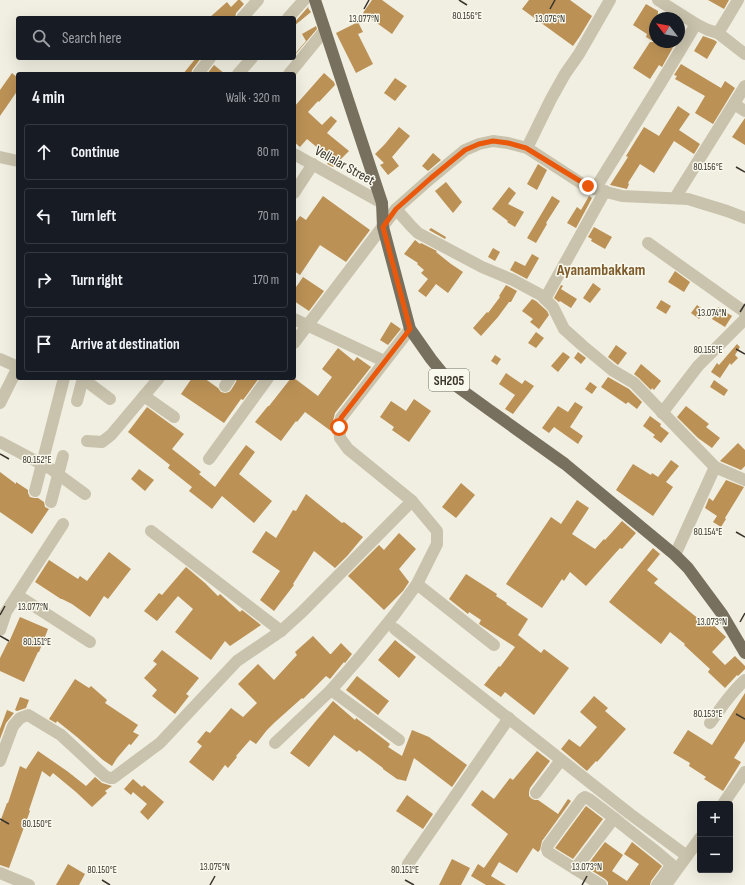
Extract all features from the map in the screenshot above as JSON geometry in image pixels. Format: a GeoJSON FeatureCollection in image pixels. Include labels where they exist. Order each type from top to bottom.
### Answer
{"type":"FeatureCollection","features":[{"type":"Feature","properties":{"kind":"main road","name":"SH205"},"geometry":{"type":"LineString","coordinates":[[315,0],[382,203],[383,227],[410,329],[430,359],[448,380],[565,464],[675,555],[688,568],[722,614],[745,653]]}},
{"type":"Feature","properties":{"kind":"street"},"geometry":{"type":"LineString","coordinates":[[244,16],[258,0]]}},
{"type":"Feature","properties":{"kind":"street"},"geometry":{"type":"LineString","coordinates":[[290,16],[304,0]]}},
{"type":"Feature","properties":{"kind":"street"},"geometry":{"type":"LineString","coordinates":[[526,148],[551,98],[579,54],[610,0]]}},
{"type":"Feature","properties":{"kind":"street"},"geometry":{"type":"LineString","coordinates":[[658,0],[696,24],[718,33],[745,54]]}},
{"type":"Feature","properties":{"kind":"street"},"geometry":{"type":"LineString","coordinates":[[718,33],[738,0]]}},
{"type":"Feature","properties":{"kind":"street"},"geometry":{"type":"LineString","coordinates":[[545,299],[600,190],[696,24]]}},
{"type":"Feature","properties":{"kind":"street"},"geometry":{"type":"LineString","coordinates":[[291,72],[325,30]]}},
{"type":"Feature","properties":{"kind":"street"},"geometry":{"type":"LineString","coordinates":[[200,72],[208,60]]}},
{"type":"Feature","properties":{"kind":"street"},"geometry":{"type":"LineString","coordinates":[[240,72],[250,60]]}},
{"type":"Feature","properties":{"kind":"street"},"geometry":{"type":"LineString","coordinates":[[675,198],[745,86]]}},
{"type":"Feature","properties":{"kind":"street"},"geometry":{"type":"LineString","coordinates":[[734,104],[745,111]]}},
{"type":"Feature","properties":{"kind":"street"},"geometry":{"type":"LineString","coordinates":[[296,340],[396,209],[465,150],[479,144],[493,141],[526,148],[588,186],[600,190],[622,196],[688,199],[745,218]]}},
{"type":"Feature","properties":{"kind":"street","name":"Vellalar Street"},"geometry":{"type":"LineString","coordinates":[[296,155],[382,203]]}},
{"type":"Feature","properties":{"kind":"street"},"geometry":{"type":"LineString","coordinates":[[0,157],[16,161]]}},
{"type":"Feature","properties":{"kind":"street"},"geometry":{"type":"LineString","coordinates":[[296,190],[313,164]]}},
{"type":"Feature","properties":{"kind":"street"},"geometry":{"type":"LineString","coordinates":[[396,209],[418,233],[482,267],[513,280],[541,295],[553,307],[564,328],[569,333],[612,370],[634,384],[715,467],[745,480]]}},
{"type":"Feature","properties":{"kind":"street"},"geometry":{"type":"LineString","coordinates":[[648,243],[745,312]]}},
{"type":"Feature","properties":{"kind":"street"},"geometry":{"type":"LineString","coordinates":[[296,319],[384,361]]}},
{"type":"Feature","properties":{"kind":"street"},"geometry":{"type":"LineString","coordinates":[[662,413],[698,366],[745,319]]}},
{"type":"Feature","properties":{"kind":"street"},"geometry":{"type":"LineString","coordinates":[[275,742],[331,690],[360,657],[417,584],[437,544],[437,531],[412,501],[348,449],[340,438],[339,427],[341,418],[410,329]]}},
{"type":"Feature","properties":{"kind":"street"},"geometry":{"type":"LineString","coordinates":[[0,359],[16,366]]}},
{"type":"Feature","properties":{"kind":"street"},"geometry":{"type":"LineString","coordinates":[[0,403],[16,371]]}},
{"type":"Feature","properties":{"kind":"street"},"geometry":{"type":"LineString","coordinates":[[35,491],[63,380]]}},
{"type":"Feature","properties":{"kind":"street"},"geometry":{"type":"LineString","coordinates":[[77,401],[82,380]]}},
{"type":"Feature","properties":{"kind":"street"},"geometry":{"type":"LineString","coordinates":[[85,380],[110,399]]}},
{"type":"Feature","properties":{"kind":"street"},"geometry":{"type":"LineString","coordinates":[[87,441],[102,442],[111,434],[157,380]]}},
{"type":"Feature","properties":{"kind":"street"},"geometry":{"type":"LineString","coordinates":[[210,459],[267,380]]}},
{"type":"Feature","properties":{"kind":"street"},"geometry":{"type":"LineString","coordinates":[[144,396],[174,417]]}},
{"type":"Feature","properties":{"kind":"street"},"geometry":{"type":"LineString","coordinates":[[0,442],[51,469],[85,494]]}},
{"type":"Feature","properties":{"kind":"street"},"geometry":{"type":"LineString","coordinates":[[51,502],[63,456]]}},
{"type":"Feature","properties":{"kind":"street"},"geometry":{"type":"LineString","coordinates":[[675,555],[715,467]]}},
{"type":"Feature","properties":{"kind":"street"},"geometry":{"type":"LineString","coordinates":[[0,761],[13,726],[20,718],[28,715],[61,735],[105,776],[113,778],[160,743],[237,661],[280,631],[302,612],[412,501]]}},
{"type":"Feature","properties":{"kind":"street"},"geometry":{"type":"LineString","coordinates":[[0,630],[3,610],[17,595],[62,524]]}},
{"type":"Feature","properties":{"kind":"street"},"geometry":{"type":"LineString","coordinates":[[151,531],[280,631]]}},
{"type":"Feature","properties":{"kind":"street"},"geometry":{"type":"LineString","coordinates":[[417,584],[494,645]]}},
{"type":"Feature","properties":{"kind":"street"},"geometry":{"type":"LineString","coordinates":[[17,595],[90,642]]}},
{"type":"Feature","properties":{"kind":"street"},"geometry":{"type":"LineString","coordinates":[[395,629],[628,812],[688,856]]}},
{"type":"Feature","properties":{"kind":"street"},"geometry":{"type":"LineString","coordinates":[[710,723],[728,698],[745,680]]}},
{"type":"Feature","properties":{"kind":"street"},"geometry":{"type":"LineString","coordinates":[[331,690],[399,740]]}},
{"type":"Feature","properties":{"kind":"street"},"geometry":{"type":"LineString","coordinates":[[408,864],[509,718]]}},
{"type":"Feature","properties":{"kind":"street"},"geometry":{"type":"LineString","coordinates":[[536,793],[561,760]]}},
{"type":"Feature","properties":{"kind":"street"},"geometry":{"type":"LineString","coordinates":[[725,801],[745,772]]}},
{"type":"Feature","properties":{"kind":"street"},"geometry":{"type":"LineString","coordinates":[[601,885],[548,852],[547,849],[548,845],[585,797],[617,820],[671,864],[657,885]]}},
{"type":"Feature","properties":{"kind":"street"},"geometry":{"type":"LineString","coordinates":[[575,869],[617,820],[628,812]]}},
{"type":"Feature","properties":{"kind":"street"},"geometry":{"type":"LineString","coordinates":[[666,885],[697,842]]}},
{"type":"Feature","properties":{"kind":"street"},"geometry":{"type":"LineString","coordinates":[[0,873],[29,885]]}},
{"type":"Feature","properties":{"kind":"building"},"geometry":{"type":"Polygon","coordinates":[[[238,0],[244,4],[236,13],[235,16],[211,16],[227,2],[231,7],[238,0]]]}},
{"type":"Feature","properties":{"kind":"building"},"geometry":{"type":"Polygon","coordinates":[[[372,0],[382,0],[404,16],[392,34],[363,13],[372,0]]]}},
{"type":"Feature","properties":{"kind":"building"},"geometry":{"type":"Polygon","coordinates":[[[529,0],[570,0],[592,16],[573,46],[522,9],[529,0]]]}},
{"type":"Feature","properties":{"kind":"building"},"geometry":{"type":"Polygon","coordinates":[[[708,0],[729,0],[724,9],[708,0]]]}},
{"type":"Feature","properties":{"kind":"building"},"geometry":{"type":"Polygon","coordinates":[[[646,4],[658,11],[649,12],[649,39],[646,37],[647,34],[633,25],[646,4]]]}},
{"type":"Feature","properties":{"kind":"building"},"geometry":{"type":"Polygon","coordinates":[[[309,6],[308,8],[311,12],[296,24],[296,21],[309,6]]]}},
{"type":"Feature","properties":{"kind":"building"},"geometry":{"type":"Polygon","coordinates":[[[358,22],[363,32],[358,34],[373,64],[356,73],[336,33],[358,22]]]}},
{"type":"Feature","properties":{"kind":"building"},"geometry":{"type":"Polygon","coordinates":[[[316,26],[317,29],[296,54],[306,41],[302,34],[316,26]]]}},
{"type":"Feature","properties":{"kind":"building"},"geometry":{"type":"Polygon","coordinates":[[[703,36],[717,42],[707,59],[694,51],[703,36]]]}},
{"type":"Feature","properties":{"kind":"building"},"geometry":{"type":"Polygon","coordinates":[[[649,44],[649,48],[673,48],[662,67],[659,65],[650,79],[633,68],[649,44]]]}},
{"type":"Feature","properties":{"kind":"building"},"geometry":{"type":"Polygon","coordinates":[[[194,60],[200,60],[192,72],[185,72],[194,60]]]}},
{"type":"Feature","properties":{"kind":"building"},"geometry":{"type":"Polygon","coordinates":[[[681,64],[721,88],[725,81],[735,88],[713,124],[695,113],[705,96],[675,79],[677,76],[674,75],[681,64]]]}},
{"type":"Feature","properties":{"kind":"building"},"geometry":{"type":"Polygon","coordinates":[[[214,65],[223,72],[209,72],[214,65]]]}},
{"type":"Feature","properties":{"kind":"building"},"geometry":{"type":"Polygon","coordinates":[[[12,73],[16,76],[16,93],[0,116],[0,90],[12,73]]]}},
{"type":"Feature","properties":{"kind":"building"},"geometry":{"type":"Polygon","coordinates":[[[324,73],[334,82],[335,85],[308,112],[322,125],[331,116],[337,121],[327,133],[349,151],[333,167],[327,164],[331,159],[307,139],[300,147],[296,144],[296,105],[324,73]]]}},
{"type":"Feature","properties":{"kind":"building"},"geometry":{"type":"Polygon","coordinates":[[[395,78],[407,86],[395,101],[384,93],[395,78]]]}},
{"type":"Feature","properties":{"kind":"building"},"geometry":{"type":"Polygon","coordinates":[[[678,106],[690,114],[679,130],[700,144],[694,154],[674,141],[654,173],[640,164],[628,183],[627,189],[610,185],[628,157],[626,156],[644,127],[659,136],[678,106]]]}},
{"type":"Feature","properties":{"kind":"building"},"geometry":{"type":"Polygon","coordinates":[[[745,118],[745,145],[732,137],[745,118]]]}},
{"type":"Feature","properties":{"kind":"building"},"geometry":{"type":"Polygon","coordinates":[[[399,127],[410,136],[392,157],[399,166],[388,175],[380,165],[384,163],[375,154],[399,127]]]}},
{"type":"Feature","properties":{"kind":"building"},"geometry":{"type":"Polygon","coordinates":[[[433,153],[441,160],[428,171],[422,166],[433,153]]]}},
{"type":"Feature","properties":{"kind":"building"},"geometry":{"type":"Polygon","coordinates":[[[538,164],[547,170],[537,190],[527,184],[538,164]]]}},
{"type":"Feature","properties":{"kind":"building"},"geometry":{"type":"Polygon","coordinates":[[[446,182],[462,202],[453,213],[435,191],[446,182]]]}},
{"type":"Feature","properties":{"kind":"building"},"geometry":{"type":"Polygon","coordinates":[[[509,187],[516,193],[508,204],[524,212],[515,227],[492,209],[509,187]]]}},
{"type":"Feature","properties":{"kind":"building"},"geometry":{"type":"Polygon","coordinates":[[[323,196],[370,230],[346,262],[320,245],[300,275],[296,272],[296,221],[300,216],[306,220],[323,196]]]}},
{"type":"Feature","properties":{"kind":"building"},"geometry":{"type":"Polygon","coordinates":[[[552,196],[560,201],[546,223],[547,224],[536,243],[527,238],[552,196]]]}},
{"type":"Feature","properties":{"kind":"building"},"geometry":{"type":"Polygon","coordinates":[[[589,196],[592,198],[576,228],[567,223],[577,207],[581,210],[589,196]]]}},
{"type":"Feature","properties":{"kind":"building"},"geometry":{"type":"Polygon","coordinates":[[[594,227],[612,237],[605,249],[591,241],[592,239],[588,237],[594,227]]]}},
{"type":"Feature","properties":{"kind":"building"},"geometry":{"type":"Polygon","coordinates":[[[431,228],[446,237],[445,239],[429,230],[431,228]]]}},
{"type":"Feature","properties":{"kind":"building"},"geometry":{"type":"Polygon","coordinates":[[[415,240],[420,244],[421,243],[437,251],[436,252],[463,272],[448,293],[436,284],[426,297],[418,291],[428,279],[421,273],[424,270],[417,264],[418,263],[404,254],[415,240]]]}},
{"type":"Feature","properties":{"kind":"building"},"geometry":{"type":"Polygon","coordinates":[[[493,248],[500,252],[495,261],[488,257],[493,248]]]}},
{"type":"Feature","properties":{"kind":"building"},"geometry":{"type":"Polygon","coordinates":[[[532,254],[539,258],[527,279],[510,270],[515,261],[525,266],[532,254]]]}},
{"type":"Feature","properties":{"kind":"building"},"geometry":{"type":"Polygon","coordinates":[[[675,271],[690,282],[684,292],[668,282],[675,271]]]}},
{"type":"Feature","properties":{"kind":"building"},"geometry":{"type":"Polygon","coordinates":[[[303,277],[324,291],[309,311],[296,302],[296,287],[303,277]]]}},
{"type":"Feature","properties":{"kind":"building"},"geometry":{"type":"Polygon","coordinates":[[[593,283],[601,289],[590,303],[583,298],[593,283]]]}},
{"type":"Feature","properties":{"kind":"building"},"geometry":{"type":"Polygon","coordinates":[[[506,285],[517,291],[511,302],[509,302],[481,336],[473,328],[487,312],[488,313],[500,297],[499,296],[506,285]]]}},
{"type":"Feature","properties":{"kind":"building"},"geometry":{"type":"Polygon","coordinates":[[[561,285],[563,286],[561,289],[577,299],[571,308],[554,298],[561,285]]]}},
{"type":"Feature","properties":{"kind":"building"},"geometry":{"type":"Polygon","coordinates":[[[532,299],[547,311],[549,315],[539,329],[530,322],[533,319],[522,311],[532,299]]]}},
{"type":"Feature","properties":{"kind":"building"},"geometry":{"type":"Polygon","coordinates":[[[661,300],[671,306],[666,314],[656,308],[661,300]]]}},
{"type":"Feature","properties":{"kind":"building"},"geometry":{"type":"Polygon","coordinates":[[[697,305],[705,311],[699,319],[691,313],[697,305]]]}},
{"type":"Feature","properties":{"kind":"building"},"geometry":{"type":"Polygon","coordinates":[[[718,307],[732,316],[725,327],[712,319],[718,307]]]}},
{"type":"Feature","properties":{"kind":"building"},"geometry":{"type":"Polygon","coordinates":[[[391,322],[401,329],[388,345],[380,340],[391,322]]]}},
{"type":"Feature","properties":{"kind":"building"},"geometry":{"type":"Polygon","coordinates":[[[536,332],[544,338],[536,348],[528,343],[536,332]]]}},
{"type":"Feature","properties":{"kind":"building"},"geometry":{"type":"Polygon","coordinates":[[[737,344],[740,347],[735,355],[738,358],[731,365],[730,363],[720,378],[711,372],[717,363],[719,365],[737,344]]]}},
{"type":"Feature","properties":{"kind":"building"},"geometry":{"type":"Polygon","coordinates":[[[616,345],[627,353],[618,365],[608,357],[616,345]]]}},
{"type":"Feature","properties":{"kind":"building"},"geometry":{"type":"Polygon","coordinates":[[[338,348],[354,361],[357,357],[371,367],[335,413],[331,431],[305,412],[281,441],[255,422],[289,380],[296,380],[318,396],[332,377],[322,369],[338,348]]]}},
{"type":"Feature","properties":{"kind":"building"},"geometry":{"type":"Polygon","coordinates":[[[563,352],[570,357],[558,372],[551,366],[563,352]]]}},
{"type":"Feature","properties":{"kind":"building"},"geometry":{"type":"Polygon","coordinates":[[[578,352],[586,358],[581,364],[574,358],[578,352]]]}},
{"type":"Feature","properties":{"kind":"building"},"geometry":{"type":"Polygon","coordinates":[[[495,355],[501,359],[497,365],[491,361],[495,355]]]}},
{"type":"Feature","properties":{"kind":"building"},"geometry":{"type":"Polygon","coordinates":[[[641,364],[661,381],[654,390],[652,388],[651,390],[634,374],[641,364]]]}},
{"type":"Feature","properties":{"kind":"building"},"geometry":{"type":"Polygon","coordinates":[[[506,373],[522,384],[525,380],[534,386],[513,414],[505,409],[515,395],[499,384],[506,373]]]}},
{"type":"Feature","properties":{"kind":"building"},"geometry":{"type":"Polygon","coordinates":[[[608,377],[629,389],[642,402],[637,409],[628,402],[626,404],[601,387],[608,377]]]}},
{"type":"Feature","properties":{"kind":"building"},"geometry":{"type":"Polygon","coordinates":[[[191,380],[207,380],[221,392],[225,393],[231,390],[236,380],[258,380],[243,400],[241,399],[224,423],[181,394],[191,380]]]}},
{"type":"Feature","properties":{"kind":"building"},"geometry":{"type":"Polygon","coordinates":[[[714,380],[728,390],[724,396],[710,387],[714,380]]]}},
{"type":"Feature","properties":{"kind":"building"},"geometry":{"type":"Polygon","coordinates":[[[590,382],[597,387],[592,394],[585,389],[590,382]]]}},
{"type":"Feature","properties":{"kind":"building"},"geometry":{"type":"Polygon","coordinates":[[[414,399],[431,411],[409,442],[392,430],[394,427],[380,417],[391,401],[406,411],[414,399]]]}},
{"type":"Feature","properties":{"kind":"building"},"geometry":{"type":"Polygon","coordinates":[[[575,402],[583,407],[570,427],[583,436],[578,444],[554,427],[549,433],[542,428],[558,406],[568,412],[575,402]]]}},
{"type":"Feature","properties":{"kind":"building"},"geometry":{"type":"Polygon","coordinates":[[[686,406],[709,424],[706,427],[720,438],[712,448],[698,438],[677,417],[686,406]]]}},
{"type":"Feature","properties":{"kind":"building"},"geometry":{"type":"Polygon","coordinates":[[[147,407],[184,434],[172,449],[201,472],[199,474],[215,487],[246,445],[255,452],[239,474],[272,501],[254,523],[222,496],[212,509],[189,491],[192,487],[168,468],[170,465],[128,432],[147,407]]]}},
{"type":"Feature","properties":{"kind":"building"},"geometry":{"type":"Polygon","coordinates":[[[650,416],[661,424],[660,426],[669,433],[661,443],[653,437],[655,435],[643,426],[650,416]]]}},
{"type":"Feature","properties":{"kind":"building"},"geometry":{"type":"Polygon","coordinates":[[[738,443],[745,450],[745,466],[741,470],[720,461],[738,443]]]}},
{"type":"Feature","properties":{"kind":"building"},"geometry":{"type":"Polygon","coordinates":[[[671,460],[679,466],[666,482],[673,487],[653,516],[616,490],[633,464],[651,475],[652,473],[658,477],[671,460]]]}},
{"type":"Feature","properties":{"kind":"building"},"geometry":{"type":"Polygon","coordinates":[[[139,469],[154,480],[145,491],[131,479],[139,469]]]}},
{"type":"Feature","properties":{"kind":"building"},"geometry":{"type":"Polygon","coordinates":[[[0,472],[16,484],[16,482],[28,490],[30,497],[38,498],[44,502],[45,507],[49,509],[32,534],[0,512],[0,472]]]}},
{"type":"Feature","properties":{"kind":"building"},"geometry":{"type":"Polygon","coordinates":[[[726,480],[744,487],[721,527],[713,522],[717,516],[705,508],[709,498],[713,501],[726,480]]]}},
{"type":"Feature","properties":{"kind":"building"},"geometry":{"type":"Polygon","coordinates":[[[461,483],[475,495],[456,518],[442,507],[461,483]]]}},
{"type":"Feature","properties":{"kind":"building"},"geometry":{"type":"Polygon","coordinates":[[[306,494],[342,523],[344,522],[363,537],[335,568],[314,551],[293,584],[294,585],[274,611],[260,600],[280,571],[252,552],[266,531],[276,538],[293,510],[296,511],[306,494]]]}},
{"type":"Feature","properties":{"kind":"building"},"geometry":{"type":"Polygon","coordinates":[[[577,500],[589,508],[572,534],[595,549],[622,521],[636,533],[622,549],[620,548],[586,586],[570,572],[564,581],[562,579],[542,608],[506,584],[551,517],[561,524],[577,500]]]}},
{"type":"Feature","properties":{"kind":"building"},"geometry":{"type":"Polygon","coordinates":[[[399,533],[416,549],[399,569],[409,582],[403,591],[384,610],[348,576],[379,545],[384,550],[399,533]]]}},
{"type":"Feature","properties":{"kind":"building"},"geometry":{"type":"Polygon","coordinates":[[[653,548],[660,554],[647,570],[658,579],[654,583],[705,624],[708,620],[726,637],[712,652],[725,665],[735,656],[745,666],[745,669],[725,688],[708,672],[710,669],[684,645],[685,644],[670,632],[661,644],[609,602],[653,548]]]}},
{"type":"Feature","properties":{"kind":"building"},"geometry":{"type":"Polygon","coordinates":[[[109,552],[131,569],[108,599],[104,596],[90,617],[72,604],[61,599],[35,582],[49,560],[78,579],[80,576],[87,581],[109,552]]]}},
{"type":"Feature","properties":{"kind":"building"},"geometry":{"type":"Polygon","coordinates":[[[186,567],[218,596],[220,594],[240,612],[242,610],[261,625],[230,646],[225,641],[211,660],[175,632],[193,609],[178,596],[157,621],[144,611],[159,593],[162,595],[186,567]]]}},
{"type":"Feature","properties":{"kind":"building"},"geometry":{"type":"Polygon","coordinates":[[[466,574],[497,594],[496,596],[528,619],[518,635],[541,653],[544,649],[569,668],[534,715],[505,692],[501,697],[484,685],[515,647],[479,624],[481,620],[469,612],[468,614],[449,599],[466,574]]]}},
{"type":"Feature","properties":{"kind":"building"},"geometry":{"type":"Polygon","coordinates":[[[20,617],[48,629],[39,652],[24,682],[0,671],[0,658],[20,617]]]}},
{"type":"Feature","properties":{"kind":"building"},"geometry":{"type":"Polygon","coordinates":[[[313,636],[330,654],[341,643],[352,654],[330,679],[326,676],[303,699],[302,698],[274,723],[256,744],[250,740],[228,768],[225,765],[213,781],[189,762],[202,746],[197,742],[206,731],[210,733],[231,708],[243,717],[257,703],[238,684],[258,664],[274,680],[297,655],[295,652],[313,636]]]}},
{"type":"Feature","properties":{"kind":"building"},"geometry":{"type":"Polygon","coordinates":[[[395,640],[416,657],[399,678],[378,660],[395,640]]]}},
{"type":"Feature","properties":{"kind":"building"},"geometry":{"type":"Polygon","coordinates":[[[162,650],[199,678],[186,694],[189,696],[175,714],[152,696],[157,690],[144,678],[157,664],[153,661],[162,650]]]}},
{"type":"Feature","properties":{"kind":"building"},"geometry":{"type":"Polygon","coordinates":[[[357,676],[389,701],[378,715],[346,690],[357,676]]]}},
{"type":"Feature","properties":{"kind":"building"},"geometry":{"type":"Polygon","coordinates":[[[75,679],[89,688],[91,686],[107,700],[105,703],[138,725],[133,732],[139,735],[131,745],[129,744],[112,766],[57,721],[56,723],[49,719],[75,679]]]}},
{"type":"Feature","properties":{"kind":"building"},"geometry":{"type":"Polygon","coordinates":[[[745,693],[745,741],[734,758],[741,762],[723,791],[704,779],[706,777],[689,766],[690,763],[673,753],[688,730],[712,745],[745,693]]]}},
{"type":"Feature","properties":{"kind":"building"},"geometry":{"type":"Polygon","coordinates":[[[594,696],[608,708],[605,711],[626,729],[597,762],[596,761],[587,771],[561,749],[569,739],[580,747],[597,727],[580,712],[594,696]]]}},
{"type":"Feature","properties":{"kind":"building"},"geometry":{"type":"Polygon","coordinates":[[[20,697],[29,700],[26,708],[17,711],[15,710],[20,697]]]}},
{"type":"Feature","properties":{"kind":"building"},"geometry":{"type":"Polygon","coordinates":[[[333,701],[355,720],[356,718],[390,744],[388,747],[402,756],[412,730],[429,737],[467,765],[452,787],[414,758],[406,781],[397,779],[359,750],[357,752],[334,735],[309,767],[290,753],[333,701]]]}},
{"type":"Feature","properties":{"kind":"building"},"geometry":{"type":"Polygon","coordinates":[[[7,710],[14,713],[6,723],[0,739],[0,729],[7,710]]]}},
{"type":"Feature","properties":{"kind":"building"},"geometry":{"type":"Polygon","coordinates":[[[38,751],[86,786],[95,777],[102,783],[112,786],[105,791],[107,793],[92,807],[53,773],[50,777],[42,771],[29,810],[30,811],[9,868],[0,865],[0,822],[20,766],[26,769],[38,751]]]}},
{"type":"Feature","properties":{"kind":"building"},"geometry":{"type":"Polygon","coordinates":[[[537,751],[550,761],[530,788],[529,796],[532,799],[538,800],[558,814],[568,799],[571,801],[542,841],[540,850],[538,852],[533,848],[517,873],[499,862],[491,876],[506,885],[486,885],[471,876],[478,864],[484,868],[508,834],[471,805],[482,790],[494,799],[510,778],[513,780],[537,751]]]}},
{"type":"Feature","properties":{"kind":"building"},"geometry":{"type":"Polygon","coordinates":[[[133,779],[142,787],[144,785],[164,802],[148,820],[140,812],[147,804],[133,792],[131,795],[124,789],[133,779]]]}},
{"type":"Feature","properties":{"kind":"building"},"geometry":{"type":"Polygon","coordinates":[[[407,795],[433,814],[423,829],[396,811],[407,795]]]}},
{"type":"Feature","properties":{"kind":"building"},"geometry":{"type":"Polygon","coordinates":[[[586,806],[603,819],[573,859],[555,848],[586,806]]]}},
{"type":"Feature","properties":{"kind":"building"},"geometry":{"type":"Polygon","coordinates":[[[605,842],[623,855],[612,871],[627,881],[639,864],[624,854],[632,842],[662,866],[651,881],[650,885],[608,885],[608,882],[605,879],[586,867],[605,842]]]}},
{"type":"Feature","properties":{"kind":"building"},"geometry":{"type":"Polygon","coordinates":[[[452,859],[470,868],[461,885],[439,885],[452,859]]]}},
{"type":"Feature","properties":{"kind":"building"},"geometry":{"type":"Polygon","coordinates":[[[68,864],[85,874],[79,885],[56,885],[68,864]]]}},
{"type":"Feature","properties":{"kind":"district","name":"Ayanambakkam"},"geometry":{"type":"Point","coordinates":[601,269]}},
{"type":"Feature","properties":{"kind":"route"},"geometry":{"type":"LineString","coordinates":[[339,427],[341,418],[410,329],[383,227],[396,209],[465,150],[479,144],[493,141],[526,148],[588,186]]}}]}
